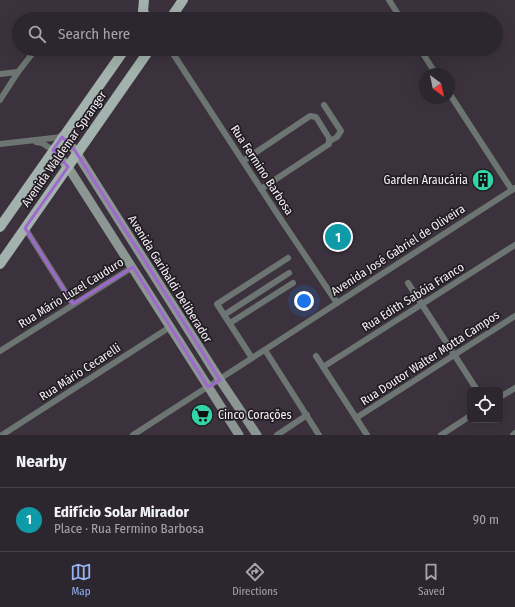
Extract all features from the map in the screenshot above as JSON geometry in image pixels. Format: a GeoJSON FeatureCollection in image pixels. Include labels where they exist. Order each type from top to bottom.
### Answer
{"type":"FeatureCollection","features":[{"type":"Feature","properties":{"kind":"main road"},"geometry":{"type":"LineString","coordinates":[[175,12],[183,0]]}},
{"type":"Feature","properties":{"kind":"main road"},"geometry":{"type":"LineString","coordinates":[[142,1],[144,12]]}},
{"type":"Feature","properties":{"kind":"main road","name":"Avenida Waldemar Spranger"},"geometry":{"type":"LineString","coordinates":[[0,227],[120,56]]}},
{"type":"Feature","properties":{"kind":"main road","name":"Avenida Waldemar Spranger"},"geometry":{"type":"LineString","coordinates":[[0,264],[145,56]]}},
{"type":"Feature","properties":{"kind":"street"},"geometry":{"type":"LineString","coordinates":[[389,0],[397,12]]}},
{"type":"Feature","properties":{"kind":"street"},"geometry":{"type":"LineString","coordinates":[[0,100],[31,56]]}},
{"type":"Feature","properties":{"kind":"street","name":"Rua Fermino Barbosa"},"geometry":{"type":"LineString","coordinates":[[174,56],[242,161],[337,302]]}},
{"type":"Feature","properties":{"kind":"street"},"geometry":{"type":"LineString","coordinates":[[424,56],[432,68]]}},
{"type":"Feature","properties":{"kind":"street"},"geometry":{"type":"LineString","coordinates":[[0,74],[18,72]]}},
{"type":"Feature","properties":{"kind":"street"},"geometry":{"type":"LineString","coordinates":[[455,102],[514,189]]}},
{"type":"Feature","properties":{"kind":"street"},"geometry":{"type":"LineString","coordinates":[[261,189],[337,137],[341,131],[324,105]]}},
{"type":"Feature","properties":{"kind":"street"},"geometry":{"type":"LineString","coordinates":[[242,161],[310,116],[316,117],[330,141]]}},
{"type":"Feature","properties":{"kind":"street"},"geometry":{"type":"LineString","coordinates":[[0,144],[62,137]]}},
{"type":"Feature","properties":{"kind":"street","name":"Avenida Garibaldi Deliberador"},"geometry":{"type":"LineString","coordinates":[[62,137],[68,142],[76,153],[220,380],[257,435]]}},
{"type":"Feature","properties":{"kind":"street"},"geometry":{"type":"LineString","coordinates":[[30,140],[42,143],[53,150]]}},
{"type":"Feature","properties":{"kind":"street","name":"Avenida Garibaldi Deliberador"},"geometry":{"type":"LineString","coordinates":[[53,150],[68,167],[133,267],[238,435]]}},
{"type":"Feature","properties":{"kind":"street","name":"Avenida José Gabriel de Oliveira"},"geometry":{"type":"LineString","coordinates":[[133,435],[514,189]]}},
{"type":"Feature","properties":{"kind":"street"},"geometry":{"type":"LineString","coordinates":[[25,228],[73,304]]}},
{"type":"Feature","properties":{"kind":"street","name":"Rua Edith Sabóia Franco"},"geometry":{"type":"LineString","coordinates":[[323,367],[515,245]]}},
{"type":"Feature","properties":{"kind":"street"},"geometry":{"type":"LineString","coordinates":[[252,358],[217,304],[288,258]]}},
{"type":"Feature","properties":{"kind":"street","name":"Rua Mário Luzel Cauduro"},"geometry":{"type":"LineString","coordinates":[[0,351],[133,267]]}},
{"type":"Feature","properties":{"kind":"street"},"geometry":{"type":"LineString","coordinates":[[224,314],[289,273]]}},
{"type":"Feature","properties":{"kind":"street"},"geometry":{"type":"LineString","coordinates":[[230,324],[293,283]]}},
{"type":"Feature","properties":{"kind":"street"},"geometry":{"type":"LineString","coordinates":[[408,283],[475,387]]}},
{"type":"Feature","properties":{"kind":"street","name":"Rua Doutor Walter Motta Campos"},"geometry":{"type":"LineString","coordinates":[[356,418],[515,316]]}},
{"type":"Feature","properties":{"kind":"street","name":"Rua Mário Cecarelli"},"geometry":{"type":"LineString","coordinates":[[2,435],[170,327]]}},
{"type":"Feature","properties":{"kind":"street"},"geometry":{"type":"LineString","coordinates":[[265,350],[319,435]]}},
{"type":"Feature","properties":{"kind":"street"},"geometry":{"type":"LineString","coordinates":[[316,356],[367,435]]}},
{"type":"Feature","properties":{"kind":"street"},"geometry":{"type":"LineString","coordinates":[[503,395],[515,388]]}},
{"type":"Feature","properties":{"kind":"street"},"geometry":{"type":"LineString","coordinates":[[277,435],[307,415]]}},
{"type":"Feature","properties":{"kind":"street"},"geometry":{"type":"LineString","coordinates":[[441,435],[467,418]]}},
{"type":"Feature","properties":{"kind":"highlighted area"},"geometry":{"type":"Polygon","coordinates":[[[62,137],[74,149],[220,380],[208,387],[133,267],[73,304],[25,228],[68,167],[53,150],[62,137]]]}},
{"type":"Feature","properties":{"kind":"place","name":"Garden Araucária"},"geometry":{"type":"Point","coordinates":[483,180]}},
{"type":"Feature","properties":{"kind":"place","name":"Edifício Solar Mirador"},"geometry":{"type":"Point","coordinates":[338,237]}},
{"type":"Feature","properties":{"kind":"place","name":"Cinco Corações"},"geometry":{"type":"Point","coordinates":[202,415]}}]}
